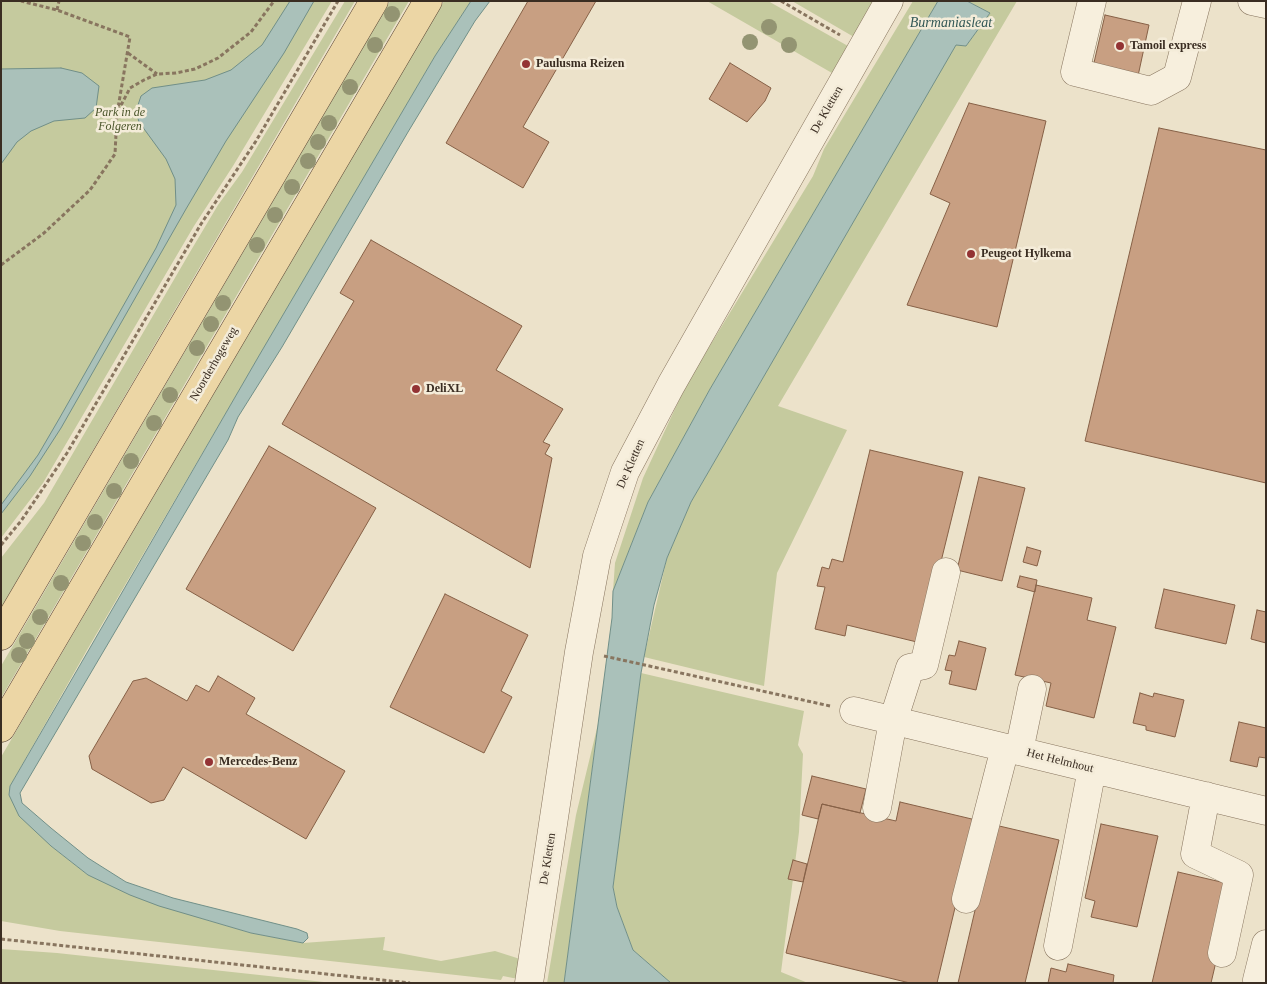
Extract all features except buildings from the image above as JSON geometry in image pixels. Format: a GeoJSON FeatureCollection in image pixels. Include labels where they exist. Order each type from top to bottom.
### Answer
{"type":"FeatureCollection","features":[{"type":"Feature","properties":{"kind":"main road"},"geometry":{"type":"LineString","coordinates":[[1,636],[374,1]]}},
{"type":"Feature","properties":{"kind":"main road","name":"Noorderhogeweg"},"geometry":{"type":"LineString","coordinates":[[1,728],[428,1]]}},
{"type":"Feature","properties":{"kind":"street","name":"De Kletten"},"geometry":{"type":"LineString","coordinates":[[529,983],[580,642],[597,556],[625,472],[671,385],[889,1]]}},
{"type":"Feature","properties":{"kind":"street"},"geometry":{"type":"LineString","coordinates":[[1092,1],[1075,72],[1151,91],[1177,77],[1197,1]]}},
{"type":"Feature","properties":{"kind":"street"},"geometry":{"type":"LineString","coordinates":[[1252,1],[1266,4]]}},
{"type":"Feature","properties":{"kind":"street"},"geometry":{"type":"LineString","coordinates":[[877,808],[893,721],[910,668],[924,665],[946,572]]}},
{"type":"Feature","properties":{"kind":"street"},"geometry":{"type":"LineString","coordinates":[[966,899],[1032,689]]}},
{"type":"Feature","properties":{"kind":"street","name":"Het Helmhout"},"geometry":{"type":"LineString","coordinates":[[854,711],[1266,811]]}},
{"type":"Feature","properties":{"kind":"street"},"geometry":{"type":"LineString","coordinates":[[1058,946],[1092,769]]}},
{"type":"Feature","properties":{"kind":"street"},"geometry":{"type":"LineString","coordinates":[[1206,796],[1195,854],[1239,875],[1222,953]]}},
{"type":"Feature","properties":{"kind":"street"},"geometry":{"type":"LineString","coordinates":[[1257,980],[1266,944]]}},
{"type":"Feature","properties":{"kind":"path"},"geometry":{"type":"LineString","coordinates":[[1,265],[44,233],[90,190],[115,154],[117,114],[130,37],[57,10],[21,1]]}},
{"type":"Feature","properties":{"kind":"path"},"geometry":{"type":"LineString","coordinates":[[57,10],[59,1]]}},
{"type":"Feature","properties":{"kind":"path"},"geometry":{"type":"LineString","coordinates":[[117,114],[130,88],[157,74],[196,69],[218,58],[251,32],[274,1]]}},
{"type":"Feature","properties":{"kind":"path"},"geometry":{"type":"LineString","coordinates":[[1,545],[21,521],[67,453],[201,224],[256,141],[338,1]]}},
{"type":"Feature","properties":{"kind":"path"},"geometry":{"type":"LineString","coordinates":[[781,1],[862,47]]}},
{"type":"Feature","properties":{"kind":"path"},"geometry":{"type":"LineString","coordinates":[[128,52],[157,74]]}},
{"type":"Feature","properties":{"kind":"path"},"geometry":{"type":"LineString","coordinates":[[605,656],[650,668],[854,711]]}},
{"type":"Feature","properties":{"kind":"path"},"geometry":{"type":"LineString","coordinates":[[1,939],[410,983]]}},
{"type":"Feature","properties":{"kind":"green space","name":"Park in de Folgeren"},"geometry":{"type":"Polygon","coordinates":[[[1,1],[332,1],[233,166],[194,226],[43,483],[1,538],[1,1]]]}},
{"type":"Feature","properties":{"kind":"green space"},"geometry":{"type":"Polygon","coordinates":[[[345,1],[355,1],[1,608],[1,558],[44,503],[218,205],[242,172],[345,1]]]}},
{"type":"Feature","properties":{"kind":"green space"},"geometry":{"type":"Polygon","coordinates":[[[390,1],[409,1],[1,698],[1,666],[390,1]]]}},
{"type":"Feature","properties":{"kind":"green space"},"geometry":{"type":"Polygon","coordinates":[[[444,1],[471,1],[435,56],[87,650],[10,786],[9,795],[51,846],[88,875],[204,919],[251,933],[303,943],[385,937],[383,950],[441,961],[495,951],[520,959],[518,979],[503,976],[501,980],[60,931],[1,921],[1,757],[444,1]]]}},
{"type":"Feature","properties":{"kind":"green space"},"geometry":{"type":"Polygon","coordinates":[[[707,1],[768,1],[848,46],[832,73],[707,1]]]}},
{"type":"Feature","properties":{"kind":"green space"},"geometry":{"type":"Polygon","coordinates":[[[792,1],[845,2],[874,1],[854,37],[792,1]]]}},
{"type":"Feature","properties":{"kind":"green space"},"geometry":{"type":"Polygon","coordinates":[[[913,1],[938,1],[710,389],[648,502],[613,591],[615,563],[643,478],[686,385],[813,176],[824,149],[913,1]]]}},
{"type":"Feature","properties":{"kind":"green space"},"geometry":{"type":"Polygon","coordinates":[[[967,1],[1017,1],[778,406],[847,430],[777,573],[764,686],[644,657],[667,558],[691,502],[956,44],[966,46],[990,13],[967,1]]]}},
{"type":"Feature","properties":{"kind":"green space"},"geometry":{"type":"Polygon","coordinates":[[[641,673],[804,711],[798,745],[803,754],[799,832],[781,972],[808,983],[671,983],[633,950],[617,907],[613,887],[641,673]]]}},
{"type":"Feature","properties":{"kind":"green space"},"geometry":{"type":"Polygon","coordinates":[[[598,724],[564,983],[547,983],[576,815],[598,724]]]}},
{"type":"Feature","properties":{"kind":"green space"},"geometry":{"type":"Polygon","coordinates":[[[1,949],[57,953],[333,983],[1,983],[1,949]]]}},
{"type":"Feature","properties":{"kind":"water"},"geometry":{"type":"Polygon","coordinates":[[[290,1],[314,1],[284,53],[226,141],[61,428],[30,476],[1,514],[1,505],[38,455],[59,419],[156,248],[176,205],[175,179],[166,159],[139,122],[136,111],[141,96],[152,88],[205,80],[231,70],[262,45],[290,1]]]}},
{"type":"Feature","properties":{"kind":"water"},"geometry":{"type":"Polygon","coordinates":[[[471,1],[490,1],[475,21],[282,347],[238,417],[228,440],[20,793],[22,803],[51,828],[88,858],[126,882],[173,898],[297,929],[307,933],[308,938],[303,943],[251,933],[159,906],[130,895],[88,875],[51,846],[19,816],[9,795],[10,786],[435,56],[471,1]]]}},
{"type":"Feature","properties":{"kind":"water","name":"Burmaniasleat"},"geometry":{"type":"Polygon","coordinates":[[[938,1],[967,1],[990,13],[966,46],[956,45],[691,502],[667,558],[654,605],[641,673],[613,887],[617,907],[633,950],[671,983],[564,983],[612,618],[613,591],[648,502],[710,389],[938,1]]]}},
{"type":"Feature","properties":{"kind":"water"},"geometry":{"type":"Polygon","coordinates":[[[61,68],[82,73],[99,86],[96,108],[85,118],[54,121],[31,131],[17,142],[1,164],[1,69],[61,68]]]}},
{"type":"Feature","properties":{"kind":"place","name":"Tamoil express"},"geometry":{"type":"Point","coordinates":[1120,46]}},
{"type":"Feature","properties":{"kind":"place","name":"Paulusma Reizen"},"geometry":{"type":"Point","coordinates":[526,64]}},
{"type":"Feature","properties":{"kind":"place","name":"Peugeot Hylkema"},"geometry":{"type":"Point","coordinates":[971,254]}},
{"type":"Feature","properties":{"kind":"place","name":"DeliXL"},"geometry":{"type":"Point","coordinates":[416,389]}},
{"type":"Feature","properties":{"kind":"place","name":"Mercedes-Benz"},"geometry":{"type":"Point","coordinates":[209,762]}}]}
